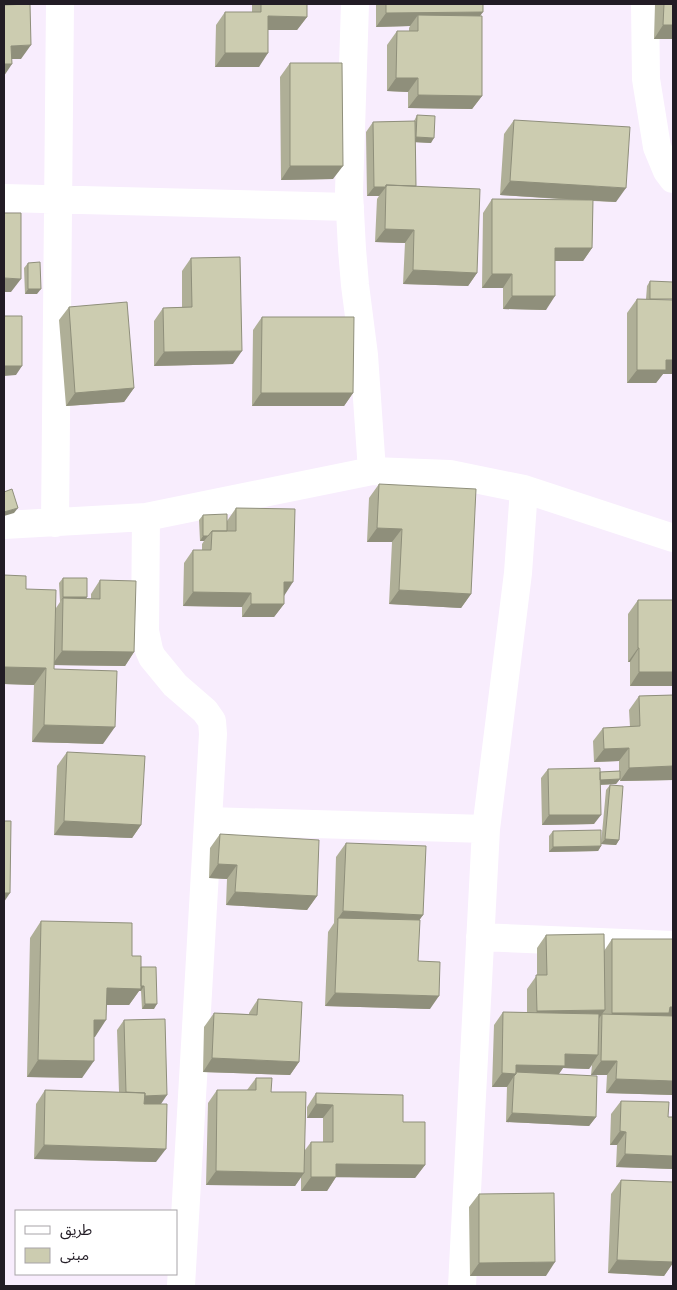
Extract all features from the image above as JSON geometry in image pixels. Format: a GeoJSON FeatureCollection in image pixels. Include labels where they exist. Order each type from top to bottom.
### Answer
{"type":"FeatureCollection","features":[{"type":"Feature","properties":{"kind":"street"},"geometry":{"type":"LineString","coordinates":[[55,523],[60,4]]}},
{"type":"Feature","properties":{"kind":"street"},"geometry":{"type":"LineString","coordinates":[[355,4],[349,192],[353,267],[364,354],[372,471]]}},
{"type":"Feature","properties":{"kind":"street"},"geometry":{"type":"LineString","coordinates":[[645,4],[646,79],[657,147],[673,179]]}},
{"type":"Feature","properties":{"kind":"street"},"geometry":{"type":"LineString","coordinates":[[4,198],[350,207]]}},
{"type":"Feature","properties":{"kind":"street"},"geometry":{"type":"LineString","coordinates":[[4,525],[146,517],[372,471],[450,474],[524,489],[673,538]]}},
{"type":"Feature","properties":{"kind":"street"},"geometry":{"type":"LineString","coordinates":[[462,1286],[486,829],[518,574],[524,489]]}},
{"type":"Feature","properties":{"kind":"street"},"geometry":{"type":"LineString","coordinates":[[146,517],[146,641],[156,662],[175,685],[205,710],[212,720],[213,734],[181,1286]]}},
{"type":"Feature","properties":{"kind":"street"},"geometry":{"type":"LineString","coordinates":[[208,821],[486,829]]}},
{"type":"Feature","properties":{"kind":"street"},"geometry":{"type":"LineString","coordinates":[[480,937],[673,945]]}},
{"type":"Feature","properties":{"kind":"building"},"geometry":{"type":"Polygon","coordinates":[[[30,4],[31,45],[11,46],[12,64],[4,64],[4,5],[30,4]]]}},
{"type":"Feature","properties":{"kind":"building"},"geometry":{"type":"Polygon","coordinates":[[[261,4],[307,4],[307,17],[268,16],[268,53],[225,53],[225,12],[261,12],[261,4]]]}},
{"type":"Feature","properties":{"kind":"building"},"geometry":{"type":"Polygon","coordinates":[[[386,4],[483,4],[483,12],[386,13],[386,4]]]}},
{"type":"Feature","properties":{"kind":"building"},"geometry":{"type":"Polygon","coordinates":[[[664,4],[673,4],[673,25],[663,25],[664,4]]]}},
{"type":"Feature","properties":{"kind":"building"},"geometry":{"type":"Polygon","coordinates":[[[418,15],[482,16],[482,96],[418,95],[418,78],[396,78],[397,31],[418,31],[418,15]]]}},
{"type":"Feature","properties":{"kind":"building"},"geometry":{"type":"Polygon","coordinates":[[[290,63],[342,63],[343,166],[290,166],[290,63]]]}},
{"type":"Feature","properties":{"kind":"building"},"geometry":{"type":"Polygon","coordinates":[[[417,115],[435,116],[434,138],[416,137],[417,115]]]}},
{"type":"Feature","properties":{"kind":"building"},"geometry":{"type":"Polygon","coordinates":[[[514,120],[630,127],[626,188],[510,181],[514,120]]]}},
{"type":"Feature","properties":{"kind":"building"},"geometry":{"type":"Polygon","coordinates":[[[415,121],[416,186],[386,185],[386,187],[374,187],[373,122],[415,121]]]}},
{"type":"Feature","properties":{"kind":"building"},"geometry":{"type":"Polygon","coordinates":[[[386,185],[480,189],[477,273],[413,270],[414,230],[385,229],[386,185]]]}},
{"type":"Feature","properties":{"kind":"building"},"geometry":{"type":"Polygon","coordinates":[[[492,199],[593,200],[592,248],[555,248],[555,296],[512,296],[512,274],[492,274],[492,199]]]}},
{"type":"Feature","properties":{"kind":"building"},"geometry":{"type":"Polygon","coordinates":[[[4,213],[21,213],[21,279],[4,278],[4,213]]]}},
{"type":"Feature","properties":{"kind":"building"},"geometry":{"type":"Polygon","coordinates":[[[240,257],[242,351],[164,352],[163,308],[192,307],[191,258],[240,257]]]}},
{"type":"Feature","properties":{"kind":"building"},"geometry":{"type":"Polygon","coordinates":[[[40,262],[41,289],[28,289],[28,263],[40,262]]]}},
{"type":"Feature","properties":{"kind":"building"},"geometry":{"type":"Polygon","coordinates":[[[650,281],[673,282],[673,299],[650,299],[650,281]]]}},
{"type":"Feature","properties":{"kind":"building"},"geometry":{"type":"Polygon","coordinates":[[[637,299],[673,300],[673,360],[666,360],[666,370],[637,370],[637,299]]]}},
{"type":"Feature","properties":{"kind":"building"},"geometry":{"type":"Polygon","coordinates":[[[127,302],[134,388],[75,393],[69,307],[127,302]]]}},
{"type":"Feature","properties":{"kind":"building"},"geometry":{"type":"Polygon","coordinates":[[[4,316],[22,316],[22,366],[4,366],[4,316]]]}},
{"type":"Feature","properties":{"kind":"building"},"geometry":{"type":"Polygon","coordinates":[[[262,317],[354,317],[353,393],[261,393],[262,317]]]}},
{"type":"Feature","properties":{"kind":"building"},"geometry":{"type":"Polygon","coordinates":[[[379,484],[476,489],[471,594],[399,590],[402,529],[377,528],[379,484]]]}},
{"type":"Feature","properties":{"kind":"building"},"geometry":{"type":"Polygon","coordinates":[[[12,489],[18,508],[4,512],[4,492],[12,489]]]}},
{"type":"Feature","properties":{"kind":"building"},"geometry":{"type":"Polygon","coordinates":[[[236,508],[295,509],[293,582],[284,582],[284,604],[251,604],[251,593],[193,592],[193,550],[211,550],[212,531],[236,531],[236,508]]]}},
{"type":"Feature","properties":{"kind":"building"},"geometry":{"type":"Polygon","coordinates":[[[227,514],[227,531],[212,531],[208,536],[203,536],[203,515],[227,514]]]}},
{"type":"Feature","properties":{"kind":"building"},"geometry":{"type":"Polygon","coordinates":[[[4,575],[26,576],[26,589],[56,590],[54,669],[117,671],[115,727],[44,725],[46,668],[4,667],[4,575]]]}},
{"type":"Feature","properties":{"kind":"building"},"geometry":{"type":"Polygon","coordinates":[[[63,578],[87,578],[87,597],[63,597],[63,578]]]}},
{"type":"Feature","properties":{"kind":"building"},"geometry":{"type":"Polygon","coordinates":[[[100,580],[136,581],[134,652],[62,651],[63,598],[100,599],[100,580]]]}},
{"type":"Feature","properties":{"kind":"building"},"geometry":{"type":"Polygon","coordinates":[[[638,600],[673,600],[673,672],[639,672],[638,600]]]}},
{"type":"Feature","properties":{"kind":"building"},"geometry":{"type":"Polygon","coordinates":[[[673,695],[673,766],[629,768],[629,748],[604,749],[603,728],[640,726],[639,696],[673,695]]]}},
{"type":"Feature","properties":{"kind":"building"},"geometry":{"type":"Polygon","coordinates":[[[67,752],[145,756],[141,825],[64,821],[67,752]]]}},
{"type":"Feature","properties":{"kind":"building"},"geometry":{"type":"Polygon","coordinates":[[[600,768],[601,815],[549,815],[548,769],[600,768]]]}},
{"type":"Feature","properties":{"kind":"building"},"geometry":{"type":"Polygon","coordinates":[[[620,771],[620,779],[600,780],[600,772],[620,771]]]}},
{"type":"Feature","properties":{"kind":"building"},"geometry":{"type":"Polygon","coordinates":[[[610,785],[623,786],[619,840],[605,839],[610,785]]]}},
{"type":"Feature","properties":{"kind":"building"},"geometry":{"type":"Polygon","coordinates":[[[4,821],[11,821],[10,893],[4,893],[4,821]]]}},
{"type":"Feature","properties":{"kind":"building"},"geometry":{"type":"Polygon","coordinates":[[[601,830],[601,846],[553,847],[553,831],[601,830]]]}},
{"type":"Feature","properties":{"kind":"building"},"geometry":{"type":"Polygon","coordinates":[[[220,834],[319,840],[317,896],[235,892],[237,865],[218,864],[220,834]]]}},
{"type":"Feature","properties":{"kind":"building"},"geometry":{"type":"Polygon","coordinates":[[[346,843],[426,846],[423,915],[343,911],[346,843]]]}},
{"type":"Feature","properties":{"kind":"building"},"geometry":{"type":"Polygon","coordinates":[[[338,918],[420,920],[418,961],[440,962],[439,996],[335,993],[338,918]]]}},
{"type":"Feature","properties":{"kind":"building"},"geometry":{"type":"Polygon","coordinates":[[[41,921],[132,923],[132,956],[141,956],[141,989],[107,988],[106,1020],[94,1020],[94,1061],[38,1060],[41,921]]]}},
{"type":"Feature","properties":{"kind":"building"},"geometry":{"type":"Polygon","coordinates":[[[604,934],[605,1010],[537,1011],[536,975],[547,975],[546,935],[604,934]]]}},
{"type":"Feature","properties":{"kind":"building"},"geometry":{"type":"Polygon","coordinates":[[[612,939],[673,939],[673,1007],[670,1007],[669,1013],[612,1013],[612,939]]]}},
{"type":"Feature","properties":{"kind":"building"},"geometry":{"type":"Polygon","coordinates":[[[141,967],[156,967],[157,1004],[145,1004],[144,986],[141,986],[141,967]]]}},
{"type":"Feature","properties":{"kind":"building"},"geometry":{"type":"Polygon","coordinates":[[[258,999],[302,1002],[299,1062],[212,1058],[214,1013],[257,1015],[258,999]]]}},
{"type":"Feature","properties":{"kind":"building"},"geometry":{"type":"Polygon","coordinates":[[[503,1012],[599,1014],[598,1055],[565,1054],[565,1066],[516,1065],[516,1074],[502,1073],[503,1012]]]}},
{"type":"Feature","properties":{"kind":"building"},"geometry":{"type":"Polygon","coordinates":[[[602,1014],[673,1016],[673,1081],[616,1079],[617,1061],[601,1061],[602,1014]]]}},
{"type":"Feature","properties":{"kind":"building"},"geometry":{"type":"Polygon","coordinates":[[[165,1019],[167,1095],[145,1096],[145,1093],[126,1092],[124,1020],[165,1019]]]}},
{"type":"Feature","properties":{"kind":"building"},"geometry":{"type":"Polygon","coordinates":[[[516,1072],[597,1076],[596,1117],[512,1113],[514,1076],[516,1072]]]}},
{"type":"Feature","properties":{"kind":"building"},"geometry":{"type":"Polygon","coordinates":[[[256,1078],[272,1078],[271,1092],[306,1092],[304,1173],[216,1171],[217,1090],[256,1090],[256,1078]]]}},
{"type":"Feature","properties":{"kind":"building"},"geometry":{"type":"Polygon","coordinates":[[[45,1090],[145,1093],[144,1104],[167,1104],[166,1149],[44,1145],[45,1090]]]}},
{"type":"Feature","properties":{"kind":"building"},"geometry":{"type":"Polygon","coordinates":[[[316,1093],[403,1095],[403,1122],[425,1122],[425,1165],[336,1164],[336,1177],[311,1177],[311,1142],[333,1142],[333,1105],[316,1104],[316,1093]]]}},
{"type":"Feature","properties":{"kind":"building"},"geometry":{"type":"Polygon","coordinates":[[[621,1101],[669,1102],[668,1117],[673,1117],[673,1156],[625,1154],[626,1132],[620,1131],[621,1101]]]}},
{"type":"Feature","properties":{"kind":"building"},"geometry":{"type":"Polygon","coordinates":[[[621,1180],[673,1182],[673,1262],[617,1260],[621,1180]]]}},
{"type":"Feature","properties":{"kind":"building"},"geometry":{"type":"Polygon","coordinates":[[[554,1193],[555,1262],[479,1263],[479,1194],[554,1193]]]}}]}
